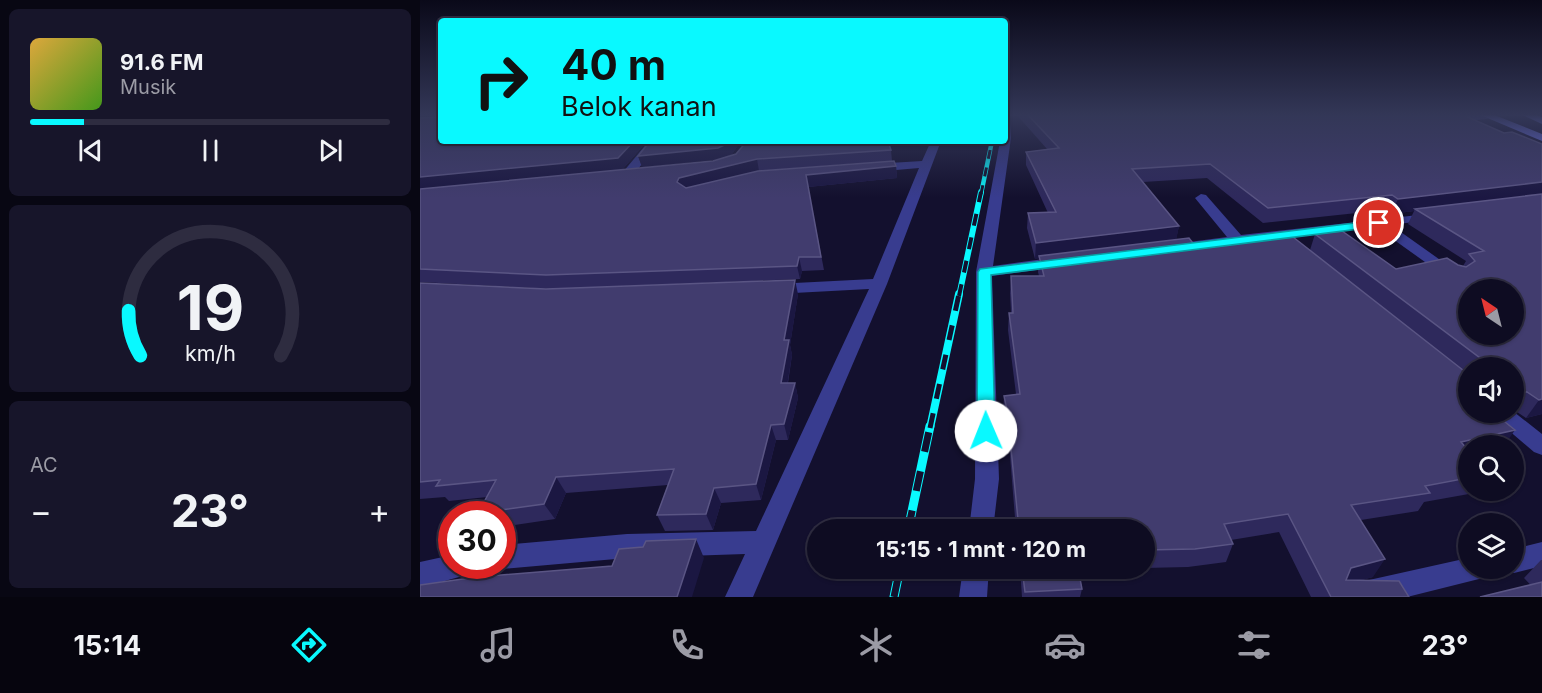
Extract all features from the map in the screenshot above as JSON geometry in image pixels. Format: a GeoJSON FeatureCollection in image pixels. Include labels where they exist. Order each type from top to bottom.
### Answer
{"type":"FeatureCollection","features":[{"type":"Feature","properties":{"kind":"street"},"geometry":{"type":"LineString","coordinates":[[649,172],[621,175],[652,144]]}},
{"type":"Feature","properties":{"kind":"street"},"geometry":{"type":"LineString","coordinates":[[739,597],[761,543],[879,284],[935,144]]}},
{"type":"Feature","properties":{"kind":"street"},"geometry":{"type":"LineString","coordinates":[[982,519],[987,479],[984,272],[1005,144]]}},
{"type":"Feature","properties":{"kind":"street"},"geometry":{"type":"LineString","coordinates":[[860,169],[926,164]]}},
{"type":"Feature","properties":{"kind":"street"},"geometry":{"type":"LineString","coordinates":[[1201,198],[1237,240]]}},
{"type":"Feature","properties":{"kind":"street"},"geometry":{"type":"LineString","coordinates":[[1156,250],[1449,214]]}},
{"type":"Feature","properties":{"kind":"street"},"geometry":{"type":"LineString","coordinates":[[1379,223],[1456,276]]}},
{"type":"Feature","properties":{"kind":"street"},"geometry":{"type":"LineString","coordinates":[[1278,235],[1296,250]]}},
{"type":"Feature","properties":{"kind":"street"},"geometry":{"type":"LineString","coordinates":[[984,272],[1076,260]]}},
{"type":"Feature","properties":{"kind":"street"},"geometry":{"type":"LineString","coordinates":[[764,289],[879,284]]}},
{"type":"Feature","properties":{"kind":"street"},"geometry":{"type":"LineString","coordinates":[[1514,423],[1542,446]]}},
{"type":"Feature","properties":{"kind":"street"},"geometry":{"type":"LineString","coordinates":[[516,556],[627,546],[761,543]]}},
{"type":"Feature","properties":{"kind":"street"},"geometry":{"type":"LineString","coordinates":[[1524,558],[1542,554]]}},
{"type":"Feature","properties":{"kind":"street"},"geometry":{"type":"LineString","coordinates":[[420,575],[438,571]]}},
{"type":"Feature","properties":{"kind":"street"},"geometry":{"type":"LineString","coordinates":[[1351,597],[1458,573]]}},
{"type":"Feature","properties":{"kind":"street"},"geometry":{"type":"LineString","coordinates":[[973,597],[975,579]]}},
{"type":"Feature","properties":{"kind":"building"},"geometry":{"type":"Polygon","coordinates":[[[420,142],[438,142],[438,144],[631,144],[618,158],[420,177],[420,142]]]}},
{"type":"Feature","properties":{"kind":"building"},"geometry":{"type":"Polygon","coordinates":[[[1053,142],[1537,142],[1542,144],[1542,182],[1398,199],[1392,195],[1268,208],[1210,164],[1132,169],[1179,226],[1036,243],[1028,213],[1056,212],[1026,152],[1059,148],[1053,142]]]}},
{"type":"Feature","properties":{"kind":"building"},"geometry":{"type":"Polygon","coordinates":[[[648,144],[727,144],[718,148],[638,156],[648,144]]]}},
{"type":"Feature","properties":{"kind":"building"},"geometry":{"type":"Polygon","coordinates":[[[744,144],[889,144],[891,150],[757,159],[679,178],[677,182],[686,188],[758,171],[894,161],[896,166],[806,175],[821,257],[799,257],[797,266],[546,275],[420,269],[420,189],[713,161],[736,154],[744,144]]]}},
{"type":"Feature","properties":{"kind":"building"},"geometry":{"type":"Polygon","coordinates":[[[1542,194],[1542,399],[1539,400],[1524,392],[1524,357],[1479,357],[1463,345],[1524,345],[1524,279],[1458,279],[1458,341],[1315,234],[1342,231],[1396,269],[1447,258],[1466,267],[1475,261],[1469,254],[1484,251],[1415,209],[1542,194]]]}},
{"type":"Feature","properties":{"kind":"building"},"geometry":{"type":"Polygon","coordinates":[[[1293,237],[1458,366],[1458,423],[1506,423],[1515,430],[1492,435],[1458,435],[1458,480],[1425,486],[1430,493],[1351,505],[1385,559],[1351,568],[1346,580],[1399,581],[1409,597],[1331,597],[1288,514],[1224,524],[1233,544],[1195,549],[1155,550],[1155,519],[1018,519],[1010,438],[1013,438],[1004,396],[1020,394],[1009,313],[1013,313],[1011,276],[1044,276],[1039,256],[1189,238],[1196,247],[1293,237]]]}},
{"type":"Feature","properties":{"kind":"building"},"geometry":{"type":"Polygon","coordinates":[[[795,280],[784,340],[789,340],[781,383],[795,383],[784,424],[771,425],[756,484],[714,488],[706,514],[657,515],[674,469],[556,477],[544,504],[516,508],[516,501],[485,501],[496,480],[436,486],[440,480],[420,482],[420,283],[546,289],[795,280]]]}},
{"type":"Feature","properties":{"kind":"building"},"geometry":{"type":"Polygon","coordinates":[[[696,539],[677,597],[420,597],[420,585],[463,579],[516,579],[516,574],[612,566],[619,549],[643,547],[646,541],[696,539]]]}},
{"type":"Feature","properties":{"kind":"building"},"geometry":{"type":"Polygon","coordinates":[[[1023,579],[1080,579],[1082,589],[1025,592],[1023,579]]]}},
{"type":"Feature","properties":{"kind":"building"},"geometry":{"type":"Polygon","coordinates":[[[1542,582],[1542,597],[1480,597],[1542,582]]]}},
{"type":"Feature","properties":{"kind":"railway"},"geometry":{"type":"LineString","coordinates":[[981,194],[991,144]]}},
{"type":"Feature","properties":{"kind":"railway"},"geometry":{"type":"LineString","coordinates":[[959,296],[981,192]]}},
{"type":"Feature","properties":{"kind":"railway"},"geometry":{"type":"LineString","coordinates":[[930,428],[959,294]]}},
{"type":"Feature","properties":{"kind":"railway"},"geometry":{"type":"LineString","coordinates":[[910,519],[930,426]]}},
{"type":"Feature","properties":{"kind":"railway"},"geometry":{"type":"LineString","coordinates":[[894,597],[898,579]]}},
{"type":"Feature","properties":{"kind":"route"},"geometry":{"type":"LineString","coordinates":[[986,431],[984,272],[1379,223]]}}]}
